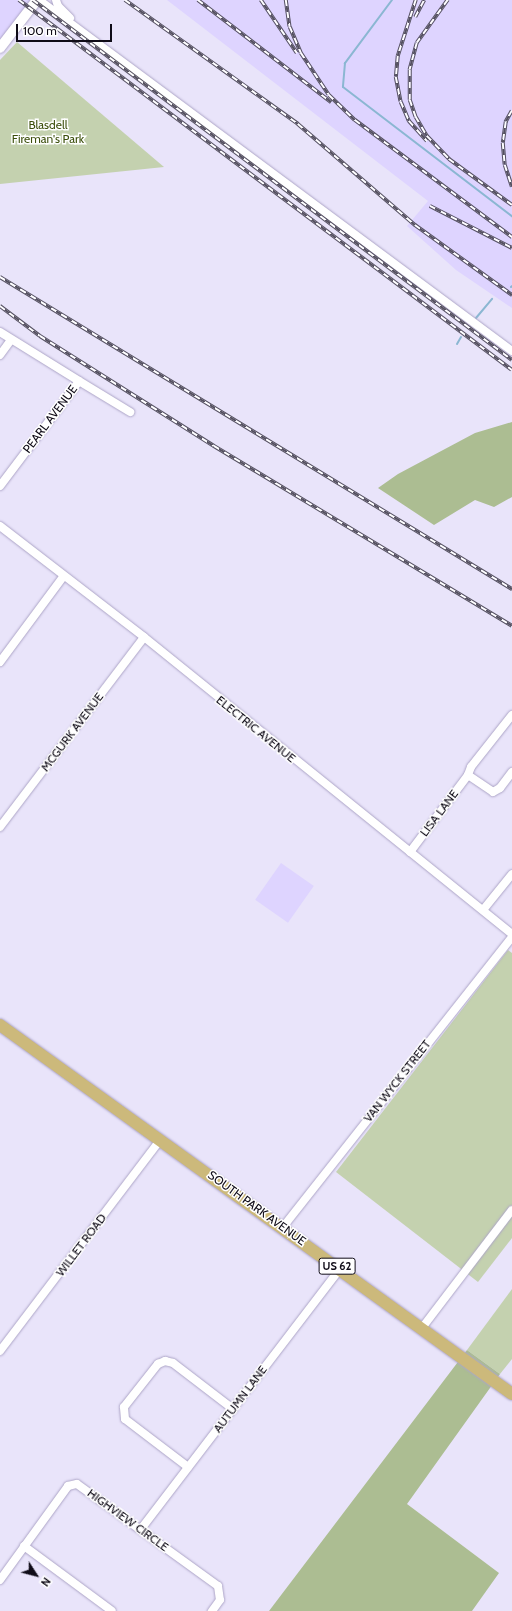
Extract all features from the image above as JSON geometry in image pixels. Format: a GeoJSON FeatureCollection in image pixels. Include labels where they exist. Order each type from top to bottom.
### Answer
{"type":"FeatureCollection","features":[{"type":"Feature","properties":{"kind":"main road","name":"SOUTH PARK AVENUE"},"geometry":{"type":"LineString","coordinates":[[0,1025],[161,1139],[512,1394]]}},
{"type":"Feature","properties":{"kind":"street"},"geometry":{"type":"LineString","coordinates":[[0,48],[38,0],[78,27],[512,351]]}},
{"type":"Feature","properties":{"kind":"street"},"geometry":{"type":"LineString","coordinates":[[56,0],[58,6],[78,27]]}},
{"type":"Feature","properties":{"kind":"street"},"geometry":{"type":"LineString","coordinates":[[0,332],[79,381]]}},
{"type":"Feature","properties":{"kind":"street"},"geometry":{"type":"LineString","coordinates":[[0,355],[11,340]]}},
{"type":"Feature","properties":{"kind":"street","name":"PEARL AVENUE"},"geometry":{"type":"LineString","coordinates":[[0,486],[79,381],[130,412]]}},
{"type":"Feature","properties":{"kind":"street","name":"ELECTRIC AVENUE"},"geometry":{"type":"LineString","coordinates":[[0,526],[63,577],[144,637],[512,935]]}},
{"type":"Feature","properties":{"kind":"street"},"geometry":{"type":"LineString","coordinates":[[0,662],[63,577]]}},
{"type":"Feature","properties":{"kind":"street","name":"MCGURK AVENUE"},"geometry":{"type":"LineString","coordinates":[[0,828],[144,637]]}},
{"type":"Feature","properties":{"kind":"street","name":"LISA LANE"},"geometry":{"type":"LineString","coordinates":[[410,852],[468,775],[471,767],[512,715]]}},
{"type":"Feature","properties":{"kind":"street"},"geometry":{"type":"LineString","coordinates":[[468,775],[493,792],[500,788],[512,772]]}},
{"type":"Feature","properties":{"kind":"street"},"geometry":{"type":"LineString","coordinates":[[483,910],[512,874]]}},
{"type":"Feature","properties":{"kind":"street","name":"VAN WYCK STREET"},"geometry":{"type":"LineString","coordinates":[[283,1227],[512,935]]}},
{"type":"Feature","properties":{"kind":"street","name":"WILLET ROAD"},"geometry":{"type":"LineString","coordinates":[[0,1351],[161,1139]]}},
{"type":"Feature","properties":{"kind":"street"},"geometry":{"type":"LineString","coordinates":[[422,1328],[512,1210]]}},
{"type":"Feature","properties":{"kind":"street","name":"AUTUMN LANE"},"geometry":{"type":"LineString","coordinates":[[141,1529],[340,1269]]}},
{"type":"Feature","properties":{"kind":"street"},"geometry":{"type":"LineString","coordinates":[[188,1467],[125,1419],[124,1407],[158,1364],[165,1361],[172,1363],[233,1409]]}},
{"type":"Feature","properties":{"kind":"street","name":"HIGHVIEW CIRCLE"},"geometry":{"type":"LineString","coordinates":[[0,1580],[72,1484],[81,1485],[218,1586],[220,1600],[212,1611]]}},
{"type":"Feature","properties":{"kind":"street"},"geometry":{"type":"LineString","coordinates":[[24,1546],[112,1611]]}},
{"type":"Feature","properties":{"kind":"shaded area"},"geometry":{"type":"Polygon","coordinates":[[[0,0],[34,0],[0,44],[0,0]]]}},
{"type":"Feature","properties":{"kind":"shaded area"},"geometry":{"type":"Polygon","coordinates":[[[167,0],[512,0],[512,308],[456,270],[407,226],[428,201],[167,0]]]}},
{"type":"Feature","properties":{"kind":"shaded area"},"geometry":{"type":"Polygon","coordinates":[[[281,863],[314,886],[288,923],[255,900],[281,863]]]}},
{"type":"Feature","properties":{"kind":"green space","name":"Blasdell Fireman's Park"},"geometry":{"type":"Polygon","coordinates":[[[17,42],[164,167],[0,184],[0,60],[17,42]]]}},
{"type":"Feature","properties":{"kind":"green space"},"geometry":{"type":"Polygon","coordinates":[[[512,422],[512,497],[494,507],[475,500],[434,525],[378,488],[398,474],[475,433],[512,422]]]}},
{"type":"Feature","properties":{"kind":"green space"},"geometry":{"type":"Polygon","coordinates":[[[508,950],[512,953],[512,1238],[478,1282],[336,1172],[508,950]]]}},
{"type":"Feature","properties":{"kind":"green space"},"geometry":{"type":"Polygon","coordinates":[[[512,1289],[512,1359],[500,1374],[467,1350],[512,1289]]]}},
{"type":"Feature","properties":{"kind":"green space"},"geometry":{"type":"Polygon","coordinates":[[[467,1350],[500,1374],[407,1504],[499,1573],[472,1611],[269,1611],[467,1350]]]}},
{"type":"Feature","properties":{"kind":"waterway"},"geometry":{"type":"LineString","coordinates":[[392,0],[345,63],[343,87],[512,216]]}},
{"type":"Feature","properties":{"kind":"waterway"},"geometry":{"type":"LineString","coordinates":[[476,318],[492,299]]}},
{"type":"Feature","properties":{"kind":"waterway"},"geometry":{"type":"LineString","coordinates":[[457,344],[461,337]]}},
{"type":"Feature","properties":{"kind":"railway"},"geometry":{"type":"LineString","coordinates":[[19,0],[512,370]]}},
{"type":"Feature","properties":{"kind":"railway"},"geometry":{"type":"LineString","coordinates":[[33,0],[512,360]]}},
{"type":"Feature","properties":{"kind":"railway"},"geometry":{"type":"LineString","coordinates":[[125,0],[298,124],[415,225],[512,295]]}},
{"type":"Feature","properties":{"kind":"railway"},"geometry":{"type":"LineString","coordinates":[[198,0],[331,102]]}},
{"type":"Feature","properties":{"kind":"railway"},"geometry":{"type":"LineString","coordinates":[[261,0],[297,53]]}},
{"type":"Feature","properties":{"kind":"railway"},"geometry":{"type":"LineString","coordinates":[[286,0],[290,27],[301,53],[329,95],[355,120],[512,237]]}},
{"type":"Feature","properties":{"kind":"railway"},"geometry":{"type":"LineString","coordinates":[[416,0],[398,56],[396,77],[401,102],[409,121],[427,141]]}},
{"type":"Feature","properties":{"kind":"railway"},"geometry":{"type":"LineString","coordinates":[[415,17],[424,0]]}},
{"type":"Feature","properties":{"kind":"railway"},"geometry":{"type":"LineString","coordinates":[[448,0],[417,43],[410,70],[410,100],[416,117],[427,136],[449,159],[512,205]]}},
{"type":"Feature","properties":{"kind":"railway"},"geometry":{"type":"LineString","coordinates":[[512,111],[506,122],[503,143],[505,165],[512,187]]}},
{"type":"Feature","properties":{"kind":"railway"},"geometry":{"type":"LineString","coordinates":[[430,206],[512,248]]}},
{"type":"Feature","properties":{"kind":"railway"},"geometry":{"type":"LineString","coordinates":[[0,277],[512,589]]}},
{"type":"Feature","properties":{"kind":"railway"},"geometry":{"type":"LineString","coordinates":[[0,306],[40,336],[214,446],[512,626]]}}]}
